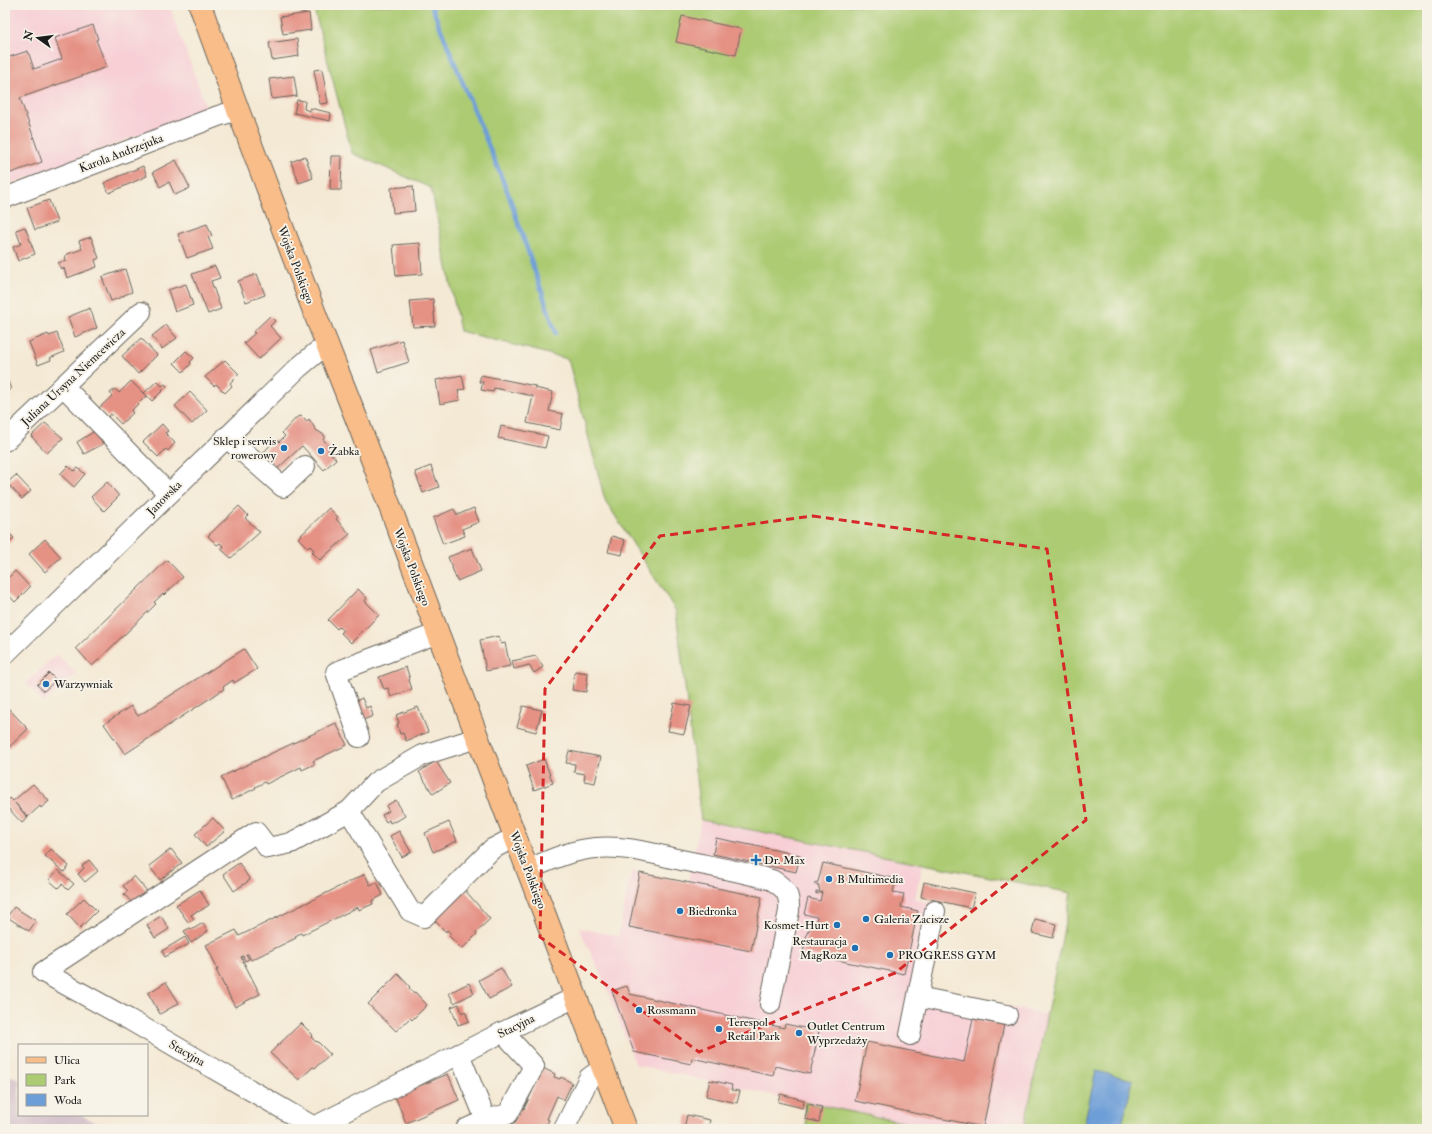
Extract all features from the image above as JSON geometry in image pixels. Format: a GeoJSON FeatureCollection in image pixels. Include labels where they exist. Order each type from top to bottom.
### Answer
{"type":"FeatureCollection","features":[{"type":"Feature","properties":{"kind":"main road","name":"Wojska Polskiego"},"geometry":{"type":"LineString","coordinates":[[200,5],[238,110],[626,1129]]}},
{"type":"Feature","properties":{"kind":"street","name":"Karola Andrzejuka"},"geometry":{"type":"LineString","coordinates":[[5,198],[218,116],[238,110]]}},
{"type":"Feature","properties":{"kind":"street","name":"Juliana Ursyna Niemcewicza"},"geometry":{"type":"LineString","coordinates":[[5,441],[141,312]]}},
{"type":"Feature","properties":{"kind":"street","name":"Janowska"},"geometry":{"type":"LineString","coordinates":[[5,654],[168,493],[298,368],[317,352],[328,347]]}},
{"type":"Feature","properties":{"kind":"street"},"geometry":{"type":"LineString","coordinates":[[63,386],[168,493]]}},
{"type":"Feature","properties":{"kind":"street"},"geometry":{"type":"LineString","coordinates":[[226,437],[283,488],[305,466]]}},
{"type":"Feature","properties":{"kind":"street"},"geometry":{"type":"LineString","coordinates":[[359,737],[336,672],[438,633]]}},
{"type":"Feature","properties":{"kind":"street"},"geometry":{"type":"LineString","coordinates":[[477,738],[423,755],[376,782],[349,811],[410,911],[424,917],[492,849],[515,837]]}},
{"type":"Feature","properties":{"kind":"street","name":"Stacyjna"},"geometry":{"type":"LineString","coordinates":[[349,811],[290,843],[268,848],[256,832],[42,972],[130,1020],[314,1127],[576,997]]}},
{"type":"Feature","properties":{"kind":"street"},"geometry":{"type":"LineString","coordinates":[[527,870],[573,852],[591,848],[610,848],[636,850],[772,880],[781,885],[787,893],[790,902],[770,1004]]}},
{"type":"Feature","properties":{"kind":"street"},"geometry":{"type":"LineString","coordinates":[[910,1035],[935,911]]}},
{"type":"Feature","properties":{"kind":"street"},"geometry":{"type":"LineString","coordinates":[[918,997],[1007,1015]]}},
{"type":"Feature","properties":{"kind":"street"},"geometry":{"type":"LineString","coordinates":[[466,1129],[486,1120],[508,1114],[534,1066],[503,1032]]}},
{"type":"Feature","properties":{"kind":"street"},"geometry":{"type":"LineString","coordinates":[[459,1054],[486,1120]]}},
{"type":"Feature","properties":{"kind":"street"},"geometry":{"type":"LineString","coordinates":[[564,1129],[589,1078],[603,1068]]}},
{"type":"Feature","properties":{"kind":"highlighted area"},"geometry":{"type":"Polygon","coordinates":[[[813,516],[1047,549],[1086,820],[895,973],[699,1052],[540,937],[545,689],[660,536],[813,516]]]}},
{"type":"Feature","properties":{"kind":"shaded area"},"geometry":{"type":"Polygon","coordinates":[[[5,5],[169,5],[207,109],[5,186],[5,5]]]}},
{"type":"Feature","properties":{"kind":"shaded area"},"geometry":{"type":"Polygon","coordinates":[[[57,654],[76,674],[44,702],[26,683],[57,654]]]}},
{"type":"Feature","properties":{"kind":"shaded area"},"geometry":{"type":"Polygon","coordinates":[[[701,820],[923,863],[915,899],[932,903],[916,988],[1047,1015],[1024,1129],[935,1129],[636,1065],[603,979],[579,928],[618,936],[632,871],[688,882],[701,820]]]}},
{"type":"Feature","properties":{"kind":"shaded area"},"geometry":{"type":"Polygon","coordinates":[[[5,1073],[18,1080],[18,1116],[83,1116],[106,1129],[5,1129],[5,1073]]]}},
{"type":"Feature","properties":{"kind":"green space"},"geometry":{"type":"Polygon","coordinates":[[[313,5],[1427,5],[1427,1129],[1024,1129],[1071,893],[701,820],[676,611],[605,500],[568,359],[460,331],[431,188],[352,153],[313,5]]]}},
{"type":"Feature","properties":{"kind":"green space"},"geometry":{"type":"Polygon","coordinates":[[[804,1102],[935,1129],[807,1129],[804,1102]]]}},
{"type":"Feature","properties":{"kind":"water"},"geometry":{"type":"Polygon","coordinates":[[[1096,1071],[1133,1080],[1121,1129],[1083,1129],[1096,1071]]]}},
{"type":"Feature","properties":{"kind":"building"},"geometry":{"type":"Polygon","coordinates":[[[309,13],[311,30],[283,34],[280,17],[309,13]]]}},
{"type":"Feature","properties":{"kind":"building"},"geometry":{"type":"Polygon","coordinates":[[[682,16],[741,29],[736,55],[676,42],[682,16]]]}},
{"type":"Feature","properties":{"kind":"building"},"geometry":{"type":"Polygon","coordinates":[[[93,25],[98,39],[96,40],[107,67],[20,98],[42,162],[8,174],[7,170],[5,171],[5,72],[10,70],[6,58],[28,51],[34,69],[62,59],[55,38],[93,25]]]}},
{"type":"Feature","properties":{"kind":"building"},"geometry":{"type":"Polygon","coordinates":[[[297,39],[299,56],[272,60],[269,43],[297,39]]]}},
{"type":"Feature","properties":{"kind":"building"},"geometry":{"type":"Polygon","coordinates":[[[322,69],[328,103],[320,104],[314,70],[322,69]]]}},
{"type":"Feature","properties":{"kind":"building"},"geometry":{"type":"Polygon","coordinates":[[[294,76],[297,96],[272,99],[269,79],[294,76]]]}},
{"type":"Feature","properties":{"kind":"building"},"geometry":{"type":"Polygon","coordinates":[[[297,100],[305,101],[304,109],[310,111],[310,108],[331,113],[330,121],[294,113],[297,100]]]}},
{"type":"Feature","properties":{"kind":"building"},"geometry":{"type":"Polygon","coordinates":[[[305,156],[313,178],[299,183],[291,162],[305,156]]]}},
{"type":"Feature","properties":{"kind":"building"},"geometry":{"type":"Polygon","coordinates":[[[331,156],[342,156],[341,190],[330,190],[331,156]]]}},
{"type":"Feature","properties":{"kind":"building"},"geometry":{"type":"Polygon","coordinates":[[[176,160],[190,188],[175,195],[169,182],[160,187],[153,172],[176,160]]]}},
{"type":"Feature","properties":{"kind":"building"},"geometry":{"type":"Polygon","coordinates":[[[143,166],[147,176],[109,193],[104,183],[143,166]]]}},
{"type":"Feature","properties":{"kind":"building"},"geometry":{"type":"Polygon","coordinates":[[[413,186],[415,211],[393,213],[391,188],[413,186]]]}},
{"type":"Feature","properties":{"kind":"building"},"geometry":{"type":"Polygon","coordinates":[[[49,200],[57,222],[35,230],[27,208],[49,200]]]}},
{"type":"Feature","properties":{"kind":"building"},"geometry":{"type":"Polygon","coordinates":[[[207,224],[212,236],[208,237],[213,249],[187,258],[178,234],[207,224]]]}},
{"type":"Feature","properties":{"kind":"building"},"geometry":{"type":"Polygon","coordinates":[[[25,227],[35,254],[18,261],[13,247],[21,244],[16,230],[25,227]]]}},
{"type":"Feature","properties":{"kind":"building"},"geometry":{"type":"Polygon","coordinates":[[[91,237],[99,258],[95,260],[97,267],[67,278],[64,268],[61,269],[58,263],[66,260],[65,255],[82,249],[79,241],[91,237]]]}},
{"type":"Feature","properties":{"kind":"building"},"geometry":{"type":"Polygon","coordinates":[[[420,243],[422,274],[396,276],[393,245],[420,243]]]}},
{"type":"Feature","properties":{"kind":"building"},"geometry":{"type":"Polygon","coordinates":[[[215,266],[220,278],[211,281],[221,309],[208,314],[192,274],[215,266]]]}},
{"type":"Feature","properties":{"kind":"building"},"geometry":{"type":"Polygon","coordinates":[[[125,269],[132,292],[111,301],[102,277],[125,269]]]}},
{"type":"Feature","properties":{"kind":"building"},"geometry":{"type":"Polygon","coordinates":[[[257,274],[265,295],[246,302],[238,281],[257,274]]]}},
{"type":"Feature","properties":{"kind":"building"},"geometry":{"type":"Polygon","coordinates":[[[186,284],[193,305],[175,312],[168,290],[186,284]]]}},
{"type":"Feature","properties":{"kind":"building"},"geometry":{"type":"Polygon","coordinates":[[[433,299],[435,326],[413,327],[410,301],[433,299]]]}},
{"type":"Feature","properties":{"kind":"building"},"geometry":{"type":"Polygon","coordinates":[[[90,308],[97,328],[75,337],[68,317],[90,308]]]}},
{"type":"Feature","properties":{"kind":"building"},"geometry":{"type":"Polygon","coordinates":[[[270,316],[275,321],[270,326],[281,338],[259,359],[244,343],[270,316]]]}},
{"type":"Feature","properties":{"kind":"building"},"geometry":{"type":"Polygon","coordinates":[[[166,325],[177,338],[162,349],[152,336],[166,325]]]}},
{"type":"Feature","properties":{"kind":"building"},"geometry":{"type":"Polygon","coordinates":[[[57,333],[64,352],[50,358],[51,360],[38,365],[29,342],[48,334],[49,336],[57,333]]]}},
{"type":"Feature","properties":{"kind":"building"},"geometry":{"type":"Polygon","coordinates":[[[141,338],[157,355],[138,374],[122,356],[141,338]]]}},
{"type":"Feature","properties":{"kind":"building"},"geometry":{"type":"Polygon","coordinates":[[[402,340],[409,362],[378,372],[371,350],[402,340]]]}},
{"type":"Feature","properties":{"kind":"building"},"geometry":{"type":"Polygon","coordinates":[[[186,351],[194,358],[190,362],[191,364],[183,372],[174,363],[186,351]]]}},
{"type":"Feature","properties":{"kind":"building"},"geometry":{"type":"Polygon","coordinates":[[[225,360],[239,374],[230,383],[232,386],[225,393],[216,384],[214,386],[205,377],[225,360]]]}},
{"type":"Feature","properties":{"kind":"building"},"geometry":{"type":"Polygon","coordinates":[[[5,374],[11,389],[5,392],[5,374]]]}},
{"type":"Feature","properties":{"kind":"building"},"geometry":{"type":"Polygon","coordinates":[[[462,375],[465,389],[458,390],[460,400],[440,404],[436,380],[462,375]]]}},
{"type":"Feature","properties":{"kind":"building"},"geometry":{"type":"Polygon","coordinates":[[[481,375],[535,386],[535,388],[553,392],[549,411],[563,414],[560,430],[527,423],[533,396],[494,388],[493,392],[481,390],[483,382],[479,382],[481,375]]]}},
{"type":"Feature","properties":{"kind":"building"},"geometry":{"type":"Polygon","coordinates":[[[131,381],[146,396],[131,411],[133,413],[121,424],[111,414],[108,417],[99,408],[112,396],[110,393],[115,389],[119,393],[131,381]]]}},
{"type":"Feature","properties":{"kind":"building"},"geometry":{"type":"Polygon","coordinates":[[[157,381],[162,386],[165,384],[167,386],[152,401],[144,393],[157,381]]]}},
{"type":"Feature","properties":{"kind":"building"},"geometry":{"type":"Polygon","coordinates":[[[190,392],[207,410],[192,424],[175,406],[190,392]]]}},
{"type":"Feature","properties":{"kind":"building","name":"Sklep i serwis rowerowy"},"geometry":{"type":"Polygon","coordinates":[[[301,416],[307,422],[309,419],[316,430],[324,435],[325,437],[323,439],[330,448],[328,450],[336,459],[324,470],[302,446],[277,469],[262,454],[276,439],[279,442],[285,436],[282,433],[297,417],[301,416]]]}},
{"type":"Feature","properties":{"kind":"building"},"geometry":{"type":"Polygon","coordinates":[[[45,423],[63,438],[47,453],[31,436],[45,423]]]}},
{"type":"Feature","properties":{"kind":"building"},"geometry":{"type":"Polygon","coordinates":[[[162,424],[168,431],[165,433],[175,443],[168,451],[166,449],[158,457],[143,442],[162,424]]]}},
{"type":"Feature","properties":{"kind":"building"},"geometry":{"type":"Polygon","coordinates":[[[501,426],[548,436],[545,448],[498,438],[501,426]]]}},
{"type":"Feature","properties":{"kind":"building"},"geometry":{"type":"Polygon","coordinates":[[[95,431],[103,444],[84,454],[77,442],[95,431]]]}},
{"type":"Feature","properties":{"kind":"building"},"geometry":{"type":"Polygon","coordinates":[[[68,466],[74,471],[78,468],[85,474],[74,487],[60,474],[68,466]]]}},
{"type":"Feature","properties":{"kind":"building"},"geometry":{"type":"Polygon","coordinates":[[[431,466],[439,487],[423,493],[415,472],[431,466]]]}},
{"type":"Feature","properties":{"kind":"building"},"geometry":{"type":"Polygon","coordinates":[[[16,475],[31,491],[22,499],[7,483],[16,475]]]}},
{"type":"Feature","properties":{"kind":"building"},"geometry":{"type":"Polygon","coordinates":[[[107,482],[119,496],[104,511],[91,497],[107,482]]]}},
{"type":"Feature","properties":{"kind":"building"},"geometry":{"type":"Polygon","coordinates":[[[239,506],[248,515],[245,518],[260,532],[231,558],[221,549],[224,547],[220,543],[217,545],[208,536],[239,506]]]}},
{"type":"Feature","properties":{"kind":"building"},"geometry":{"type":"Polygon","coordinates":[[[329,508],[338,517],[336,519],[350,534],[320,560],[312,552],[314,550],[310,546],[308,548],[298,538],[329,508]]]}},
{"type":"Feature","properties":{"kind":"building"},"geometry":{"type":"Polygon","coordinates":[[[474,508],[479,522],[462,529],[465,536],[443,544],[433,518],[454,509],[457,515],[474,508]]]}},
{"type":"Feature","properties":{"kind":"building"},"geometry":{"type":"Polygon","coordinates":[[[5,529],[14,538],[5,546],[5,529]]]}},
{"type":"Feature","properties":{"kind":"building"},"geometry":{"type":"Polygon","coordinates":[[[612,536],[625,540],[622,555],[608,552],[612,536]]]}},
{"type":"Feature","properties":{"kind":"building"},"geometry":{"type":"Polygon","coordinates":[[[45,539],[61,557],[45,572],[29,554],[45,539]]]}},
{"type":"Feature","properties":{"kind":"building"},"geometry":{"type":"Polygon","coordinates":[[[472,548],[481,571],[457,581],[448,557],[472,548]]]}},
{"type":"Feature","properties":{"kind":"building"},"geometry":{"type":"Polygon","coordinates":[[[167,560],[183,577],[164,595],[163,594],[154,602],[156,604],[92,666],[76,648],[167,560]]]}},
{"type":"Feature","properties":{"kind":"building"},"geometry":{"type":"Polygon","coordinates":[[[15,571],[30,587],[15,602],[5,591],[5,581],[15,571]]]}},
{"type":"Feature","properties":{"kind":"building"},"geometry":{"type":"Polygon","coordinates":[[[358,589],[367,598],[365,601],[379,615],[351,643],[341,633],[343,631],[339,627],[337,629],[328,620],[358,589]]]}},
{"type":"Feature","properties":{"kind":"building"},"geometry":{"type":"Polygon","coordinates":[[[499,636],[501,644],[505,643],[510,666],[486,671],[480,640],[499,636]]]}},
{"type":"Feature","properties":{"kind":"building"},"geometry":{"type":"Polygon","coordinates":[[[244,649],[257,669],[234,683],[233,680],[223,687],[224,689],[125,754],[104,724],[131,706],[138,716],[244,649]]]}},
{"type":"Feature","properties":{"kind":"building"},"geometry":{"type":"Polygon","coordinates":[[[536,656],[543,667],[534,673],[529,665],[514,669],[512,661],[536,656]]]}},
{"type":"Feature","properties":{"kind":"building"},"geometry":{"type":"Polygon","coordinates":[[[406,667],[412,689],[391,697],[388,688],[384,689],[379,677],[406,667]]]}},
{"type":"Feature","properties":{"kind":"building"},"geometry":{"type":"Polygon","coordinates":[[[575,671],[588,673],[586,692],[572,690],[575,671]]]}},
{"type":"Feature","properties":{"kind":"building"},"geometry":{"type":"Polygon","coordinates":[[[49,673],[56,680],[44,691],[37,685],[49,673]]]}},
{"type":"Feature","properties":{"kind":"building"},"geometry":{"type":"Polygon","coordinates":[[[362,698],[366,708],[370,706],[373,716],[361,721],[354,702],[362,698]]]}},
{"type":"Feature","properties":{"kind":"building"},"geometry":{"type":"Polygon","coordinates":[[[674,703],[691,706],[684,734],[668,731],[674,703]]]}},
{"type":"Feature","properties":{"kind":"building"},"geometry":{"type":"Polygon","coordinates":[[[523,706],[542,710],[536,732],[517,727],[523,706]]]}},
{"type":"Feature","properties":{"kind":"building"},"geometry":{"type":"Polygon","coordinates":[[[7,707],[28,729],[5,751],[5,709],[7,707]]]}},
{"type":"Feature","properties":{"kind":"building"},"geometry":{"type":"Polygon","coordinates":[[[418,707],[428,732],[406,741],[403,733],[400,734],[397,724],[399,723],[396,715],[418,707]]]}},
{"type":"Feature","properties":{"kind":"building"},"geometry":{"type":"Polygon","coordinates":[[[336,723],[347,745],[313,761],[315,764],[302,770],[301,767],[266,784],[265,782],[232,800],[221,777],[336,723]]]}},
{"type":"Feature","properties":{"kind":"building"},"geometry":{"type":"Polygon","coordinates":[[[569,751],[601,757],[595,783],[584,781],[585,774],[574,772],[575,764],[566,763],[569,751]]]}},
{"type":"Feature","properties":{"kind":"building"},"geometry":{"type":"Polygon","coordinates":[[[544,759],[553,783],[534,790],[526,766],[544,759]]]}},
{"type":"Feature","properties":{"kind":"building"},"geometry":{"type":"Polygon","coordinates":[[[436,761],[450,783],[433,794],[419,772],[436,761]]]}},
{"type":"Feature","properties":{"kind":"building"},"geometry":{"type":"Polygon","coordinates":[[[33,784],[49,801],[41,808],[40,806],[28,817],[15,803],[28,818],[22,823],[5,805],[5,803],[10,798],[13,801],[33,784]]]}},
{"type":"Feature","properties":{"kind":"building"},"geometry":{"type":"Polygon","coordinates":[[[396,800],[405,816],[395,822],[390,823],[389,820],[386,822],[382,815],[389,811],[386,806],[396,800]]]}},
{"type":"Feature","properties":{"kind":"building"},"geometry":{"type":"Polygon","coordinates":[[[213,818],[225,831],[206,847],[195,834],[213,818]]]}},
{"type":"Feature","properties":{"kind":"building"},"geometry":{"type":"Polygon","coordinates":[[[449,822],[457,841],[433,852],[425,833],[449,822]]]}},
{"type":"Feature","properties":{"kind":"building"},"geometry":{"type":"Polygon","coordinates":[[[399,831],[411,852],[402,857],[390,836],[399,831]]]}},
{"type":"Feature","properties":{"kind":"building"},"geometry":{"type":"Polygon","coordinates":[[[716,838],[800,855],[796,872],[713,854],[716,838]]]}},
{"type":"Feature","properties":{"kind":"building"},"geometry":{"type":"Polygon","coordinates":[[[51,849],[69,866],[64,872],[45,856],[51,849]]]}},
{"type":"Feature","properties":{"kind":"building"},"geometry":{"type":"Polygon","coordinates":[[[171,849],[182,863],[160,880],[149,866],[171,849]]]}},
{"type":"Feature","properties":{"kind":"building"},"geometry":{"type":"Polygon","coordinates":[[[89,860],[98,871],[85,882],[78,874],[84,868],[82,866],[89,860]]]}},
{"type":"Feature","properties":{"kind":"building"},"geometry":{"type":"Polygon","coordinates":[[[239,863],[250,880],[234,891],[223,874],[239,863]]]}},
{"type":"Feature","properties":{"kind":"building","name":"Galeria Zacisze"},"geometry":{"type":"Polygon","coordinates":[[[823,863],[896,879],[893,892],[904,894],[901,907],[918,911],[904,974],[803,953],[807,933],[812,925],[809,923],[810,922],[815,925],[817,917],[804,914],[808,898],[820,901],[822,892],[816,894],[816,892],[820,891],[818,884],[815,885],[814,883],[818,882],[823,863]]]}},
{"type":"Feature","properties":{"kind":"building"},"geometry":{"type":"Polygon","coordinates":[[[58,870],[74,884],[68,890],[62,884],[58,888],[49,880],[58,870]]]}},
{"type":"Feature","properties":{"kind":"building"},"geometry":{"type":"Polygon","coordinates":[[[640,873],[762,897],[751,951],[629,927],[640,873]]]}},
{"type":"Feature","properties":{"kind":"building"},"geometry":{"type":"Polygon","coordinates":[[[365,874],[370,885],[377,882],[383,895],[372,901],[373,904],[359,910],[358,907],[302,935],[301,933],[295,936],[296,938],[251,960],[248,954],[246,954],[249,959],[245,961],[243,956],[241,957],[260,994],[235,1007],[216,970],[218,969],[206,945],[236,930],[239,936],[365,874]]]}},
{"type":"Feature","properties":{"kind":"building"},"geometry":{"type":"Polygon","coordinates":[[[134,876],[147,891],[132,903],[124,894],[128,891],[123,886],[134,876]]]}},
{"type":"Feature","properties":{"kind":"building"},"geometry":{"type":"Polygon","coordinates":[[[924,882],[975,893],[971,908],[921,897],[924,882]]]}},
{"type":"Feature","properties":{"kind":"building"},"geometry":{"type":"Polygon","coordinates":[[[464,889],[490,919],[476,932],[477,934],[462,949],[449,936],[451,934],[447,930],[446,932],[433,919],[464,889]]]}},
{"type":"Feature","properties":{"kind":"building"},"geometry":{"type":"Polygon","coordinates":[[[200,890],[209,905],[191,915],[194,919],[188,922],[176,905],[200,890]]]}},
{"type":"Feature","properties":{"kind":"building"},"geometry":{"type":"Polygon","coordinates":[[[84,898],[97,911],[80,928],[67,914],[84,898]]]}},
{"type":"Feature","properties":{"kind":"building"},"geometry":{"type":"Polygon","coordinates":[[[14,907],[36,921],[29,931],[7,917],[14,907]]]}},
{"type":"Feature","properties":{"kind":"building"},"geometry":{"type":"Polygon","coordinates":[[[161,916],[169,929],[155,938],[147,925],[161,916]]]}},
{"type":"Feature","properties":{"kind":"building"},"geometry":{"type":"Polygon","coordinates":[[[1035,919],[1056,924],[1053,938],[1032,933],[1035,919]]]}},
{"type":"Feature","properties":{"kind":"building"},"geometry":{"type":"Polygon","coordinates":[[[203,923],[208,931],[191,943],[184,931],[190,928],[193,929],[203,923]]]}},
{"type":"Feature","properties":{"kind":"building"},"geometry":{"type":"Polygon","coordinates":[[[185,937],[189,944],[165,957],[162,951],[185,937]]]}},
{"type":"Feature","properties":{"kind":"building"},"geometry":{"type":"Polygon","coordinates":[[[501,968],[512,987],[489,999],[479,980],[501,968]]]}},
{"type":"Feature","properties":{"kind":"building"},"geometry":{"type":"Polygon","coordinates":[[[398,974],[410,987],[409,988],[413,993],[415,992],[427,1005],[412,1020],[410,1018],[396,1031],[368,1004],[398,974]]]}},
{"type":"Feature","properties":{"kind":"building"},"geometry":{"type":"Polygon","coordinates":[[[166,982],[179,1003],[160,1014],[148,993],[166,982]]]}},
{"type":"Feature","properties":{"kind":"building"},"geometry":{"type":"Polygon","coordinates":[[[469,983],[474,993],[454,1003],[449,993],[469,983]]]}},
{"type":"Feature","properties":{"kind":"building","name":"Terespol Retail Park"},"geometry":{"type":"Polygon","coordinates":[[[627,986],[630,994],[784,1028],[785,1024],[819,1031],[810,1074],[775,1066],[773,1076],[692,1058],[691,1064],[634,1052],[612,991],[627,986]]]}},
{"type":"Feature","properties":{"kind":"building"},"geometry":{"type":"Polygon","coordinates":[[[459,1004],[462,1013],[465,1011],[469,1021],[458,1025],[451,1007],[459,1004]]]}},
{"type":"Feature","properties":{"kind":"building"},"geometry":{"type":"Polygon","coordinates":[[[973,1019],[1004,1025],[983,1127],[855,1101],[867,1042],[964,1062],[973,1019]]]}},
{"type":"Feature","properties":{"kind":"building"},"geometry":{"type":"Polygon","coordinates":[[[301,1023],[313,1035],[311,1037],[330,1054],[299,1080],[270,1053],[301,1023]]]}},
{"type":"Feature","properties":{"kind":"building"},"geometry":{"type":"Polygon","coordinates":[[[543,1068],[555,1074],[554,1077],[560,1079],[561,1077],[572,1083],[564,1100],[557,1096],[547,1119],[549,1120],[545,1129],[520,1129],[512,1125],[520,1107],[524,1109],[543,1068]]]}},
{"type":"Feature","properties":{"kind":"building"},"geometry":{"type":"Polygon","coordinates":[[[448,1074],[459,1100],[406,1123],[395,1096],[448,1074]]]}},
{"type":"Feature","properties":{"kind":"building"},"geometry":{"type":"Polygon","coordinates":[[[710,1080],[732,1085],[731,1090],[740,1091],[737,1103],[706,1096],[710,1080]]]}},
{"type":"Feature","properties":{"kind":"building"},"geometry":{"type":"Polygon","coordinates":[[[780,1094],[804,1100],[803,1108],[778,1102],[780,1094]]]}},
{"type":"Feature","properties":{"kind":"building"},"geometry":{"type":"Polygon","coordinates":[[[808,1104],[822,1107],[819,1122],[805,1119],[808,1104]]]}},
{"type":"Feature","properties":{"kind":"building"},"geometry":{"type":"Polygon","coordinates":[[[687,1115],[710,1120],[708,1129],[684,1129],[687,1115]]]}},
{"type":"Feature","properties":{"kind":"waterway"},"geometry":{"type":"LineString","coordinates":[[431,5],[508,193],[556,333]]}},
{"type":"Feature","properties":{"kind":"place","name":"Sklep i serwis rowerowy"},"geometry":{"type":"Point","coordinates":[284,448]}},
{"type":"Feature","properties":{"kind":"place","name":"Żabka"},"geometry":{"type":"Point","coordinates":[321,451]}},
{"type":"Feature","properties":{"kind":"place","name":"Warzywniak"},"geometry":{"type":"Point","coordinates":[46,684]}},
{"type":"Feature","properties":{"kind":"place","name":"Dr. Max"},"geometry":{"type":"Point","coordinates":[756,860]}},
{"type":"Feature","properties":{"kind":"place","name":"B Multimedia"},"geometry":{"type":"Point","coordinates":[829,879]}},
{"type":"Feature","properties":{"kind":"place","name":"Biedronka"},"geometry":{"type":"Point","coordinates":[680,911]}},
{"type":"Feature","properties":{"kind":"place","name":"Galeria Zacisze"},"geometry":{"type":"Point","coordinates":[866,919]}},
{"type":"Feature","properties":{"kind":"place","name":"Kosmet-Hurt"},"geometry":{"type":"Point","coordinates":[837,925]}},
{"type":"Feature","properties":{"kind":"place","name":"Restauracja MagRoza"},"geometry":{"type":"Point","coordinates":[855,948]}},
{"type":"Feature","properties":{"kind":"place","name":"PROGRESS GYM"},"geometry":{"type":"Point","coordinates":[890,955]}},
{"type":"Feature","properties":{"kind":"place","name":"Rossmann"},"geometry":{"type":"Point","coordinates":[639,1010]}},
{"type":"Feature","properties":{"kind":"place","name":"Terespol Retail Park"},"geometry":{"type":"Point","coordinates":[719,1029]}},
{"type":"Feature","properties":{"kind":"place","name":"Outlet Centrum Wyprzedaży"},"geometry":{"type":"Point","coordinates":[799,1033]}}]}
